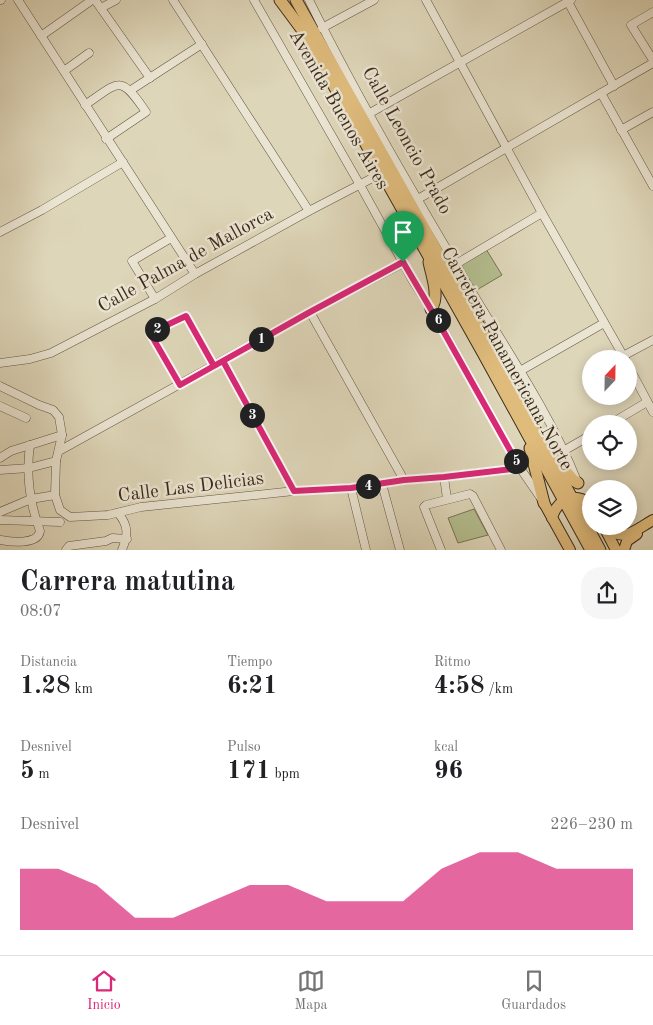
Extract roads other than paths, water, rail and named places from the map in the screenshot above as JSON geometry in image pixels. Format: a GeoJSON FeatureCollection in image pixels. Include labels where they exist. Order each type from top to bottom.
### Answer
{"type":"FeatureCollection","features":[{"type":"Feature","properties":{"kind":"highway"},"geometry":{"type":"LineString","coordinates":[[280,0],[306,34]]}},
{"type":"Feature","properties":{"kind":"highway","name":"Carretera Panamericana Norte"},"geometry":{"type":"LineString","coordinates":[[288,0],[382,173],[547,453],[591,550]]}},
{"type":"Feature","properties":{"kind":"highway","name":"Carretera Panamericana Norte"},"geometry":{"type":"LineString","coordinates":[[296,0],[455,294],[523,428],[600,550]]}},
{"type":"Feature","properties":{"kind":"highway"},"geometry":{"type":"LineString","coordinates":[[426,248],[436,293],[432,307]]}},
{"type":"Feature","properties":{"kind":"highway"},"geometry":{"type":"LineString","coordinates":[[432,307],[455,294]]}},
{"type":"Feature","properties":{"kind":"highway"},"geometry":{"type":"LineString","coordinates":[[523,428],[544,503]]}},
{"type":"Feature","properties":{"kind":"highway"},"geometry":{"type":"LineString","coordinates":[[547,453],[578,483]]}},
{"type":"Feature","properties":{"kind":"main road","name":"Calle Leoncio Prado"},"geometry":{"type":"LineString","coordinates":[[578,483],[582,490]]}},
{"type":"Feature","properties":{"kind":"main road"},"geometry":{"type":"LineString","coordinates":[[552,518],[556,508],[567,499],[582,499]]}},
{"type":"Feature","properties":{"kind":"main road","name":"Avenida Buenos Aires"},"geometry":{"type":"LineString","coordinates":[[544,503],[570,550]]}},
{"type":"Feature","properties":{"kind":"main road"},"geometry":{"type":"LineString","coordinates":[[637,529],[653,520]]}},
{"type":"Feature","properties":{"kind":"main road"},"geometry":{"type":"LineString","coordinates":[[622,549],[630,539],[653,525]]}},
{"type":"Feature","properties":{"kind":"main road"},"geometry":{"type":"LineString","coordinates":[[610,535],[622,549]]}},
{"type":"Feature","properties":{"kind":"main road"},"geometry":{"type":"LineString","coordinates":[[616,535],[622,549]]}},
{"type":"Feature","properties":{"kind":"street"},"geometry":{"type":"LineString","coordinates":[[18,0],[106,139],[123,162],[195,274]]}},
{"type":"Feature","properties":{"kind":"street"},"geometry":{"type":"LineString","coordinates":[[41,36],[94,0],[150,78]]}},
{"type":"Feature","properties":{"kind":"street"},"geometry":{"type":"LineString","coordinates":[[101,8],[116,0]]}},
{"type":"Feature","properties":{"kind":"street"},"geometry":{"type":"LineString","coordinates":[[173,0],[310,211]]}},
{"type":"Feature","properties":{"kind":"street","name":"Avenida Buenos Aires"},"geometry":{"type":"LineString","coordinates":[[254,0],[403,262],[432,307],[520,468],[544,503]]}},
{"type":"Feature","properties":{"kind":"street","name":"Calle Leoncio Prado"},"geometry":{"type":"LineString","coordinates":[[309,0],[322,28],[418,199],[565,450],[578,483]]}},
{"type":"Feature","properties":{"kind":"street"},"geometry":{"type":"LineString","coordinates":[[322,28],[374,0]]}},
{"type":"Feature","properties":{"kind":"street"},"geometry":{"type":"LineString","coordinates":[[426,0],[542,213],[620,350]]}},
{"type":"Feature","properties":{"kind":"street"},"geometry":{"type":"LineString","coordinates":[[370,113],[568,1],[614,86]]}},
{"type":"Feature","properties":{"kind":"street"},"geometry":{"type":"LineString","coordinates":[[418,199],[653,62],[631,25],[653,12]]}},
{"type":"Feature","properties":{"kind":"street"},"geometry":{"type":"LineString","coordinates":[[131,90],[202,44]]}},
{"type":"Feature","properties":{"kind":"street"},"geometry":{"type":"LineString","coordinates":[[64,71],[88,53]]}},
{"type":"Feature","properties":{"kind":"street"},"geometry":{"type":"LineString","coordinates":[[85,104],[116,84],[123,85],[131,90],[146,112],[106,139]]}},
{"type":"Feature","properties":{"kind":"street"},"geometry":{"type":"LineString","coordinates":[[601,93],[653,186]]}},
{"type":"Feature","properties":{"kind":"street"},"geometry":{"type":"LineString","coordinates":[[621,130],[653,112]]}},
{"type":"Feature","properties":{"kind":"street"},"geometry":{"type":"LineString","coordinates":[[0,232],[42,210],[123,162]]}},
{"type":"Feature","properties":{"kind":"street","name":"Calle Palma de Mallorca"},"geometry":{"type":"LineString","coordinates":[[0,363],[30,359],[51,353],[155,299],[195,274],[382,173]]}},
{"type":"Feature","properties":{"kind":"street"},"geometry":{"type":"LineString","coordinates":[[456,264],[542,213]]}},
{"type":"Feature","properties":{"kind":"street"},"geometry":{"type":"LineString","coordinates":[[155,299],[132,261],[171,238]]}},
{"type":"Feature","properties":{"kind":"street"},"geometry":{"type":"LineString","coordinates":[[59,451],[403,262]]}},
{"type":"Feature","properties":{"kind":"street"},"geometry":{"type":"LineString","coordinates":[[310,312],[404,480]]}},
{"type":"Feature","properties":{"kind":"street"},"geometry":{"type":"LineString","coordinates":[[180,385],[150,333],[186,316],[214,366]]}},
{"type":"Feature","properties":{"kind":"street"},"geometry":{"type":"LineString","coordinates":[[520,371],[604,323]]}},
{"type":"Feature","properties":{"kind":"street"},"geometry":{"type":"LineString","coordinates":[[636,350],[653,340]]}},
{"type":"Feature","properties":{"kind":"street"},"geometry":{"type":"LineString","coordinates":[[223,361],[294,491]]}},
{"type":"Feature","properties":{"kind":"street"},"geometry":{"type":"LineString","coordinates":[[638,384],[653,412]]}},
{"type":"Feature","properties":{"kind":"street"},"geometry":{"type":"LineString","coordinates":[[0,386],[53,410],[59,417],[62,435],[56,460],[55,495],[31,499],[0,512]]}},
{"type":"Feature","properties":{"kind":"street"},"geometry":{"type":"LineString","coordinates":[[625,415],[647,402]]}},
{"type":"Feature","properties":{"kind":"street"},"geometry":{"type":"LineString","coordinates":[[0,406],[26,418]]}},
{"type":"Feature","properties":{"kind":"street"},"geometry":{"type":"LineString","coordinates":[[0,458],[11,451],[62,435]]}},
{"type":"Feature","properties":{"kind":"street"},"geometry":{"type":"LineString","coordinates":[[565,450],[582,440]]}},
{"type":"Feature","properties":{"kind":"street"},"geometry":{"type":"LineString","coordinates":[[0,540],[12,542],[37,538],[40,531],[31,499],[30,445]]}},
{"type":"Feature","properties":{"kind":"street"},"geometry":{"type":"LineString","coordinates":[[0,470],[29,468],[56,460]]}},
{"type":"Feature","properties":{"kind":"street","name":"Calle Las Delicias"},"geometry":{"type":"LineString","coordinates":[[55,495],[60,510],[70,517],[118,513],[141,507],[294,491],[351,488],[404,480],[520,468]]}},
{"type":"Feature","properties":{"kind":"street"},"geometry":{"type":"LineString","coordinates":[[444,477],[447,499]]}},
{"type":"Feature","properties":{"kind":"street"},"geometry":{"type":"LineString","coordinates":[[382,484],[400,550]]}},
{"type":"Feature","properties":{"kind":"street"},"geometry":{"type":"LineString","coordinates":[[351,488],[366,550]]}},
{"type":"Feature","properties":{"kind":"street"},"geometry":{"type":"LineString","coordinates":[[441,550],[424,507],[470,494],[473,496],[502,550]]}},
{"type":"Feature","properties":{"kind":"street"},"geometry":{"type":"LineString","coordinates":[[118,513],[123,519],[127,533],[127,539],[122,550]]}},
{"type":"Feature","properties":{"kind":"street"},"geometry":{"type":"LineString","coordinates":[[0,520],[60,522]]}},
{"type":"Feature","properties":{"kind":"street"},"geometry":{"type":"LineString","coordinates":[[66,550],[68,546],[106,541],[112,538],[127,539]]}}]}
